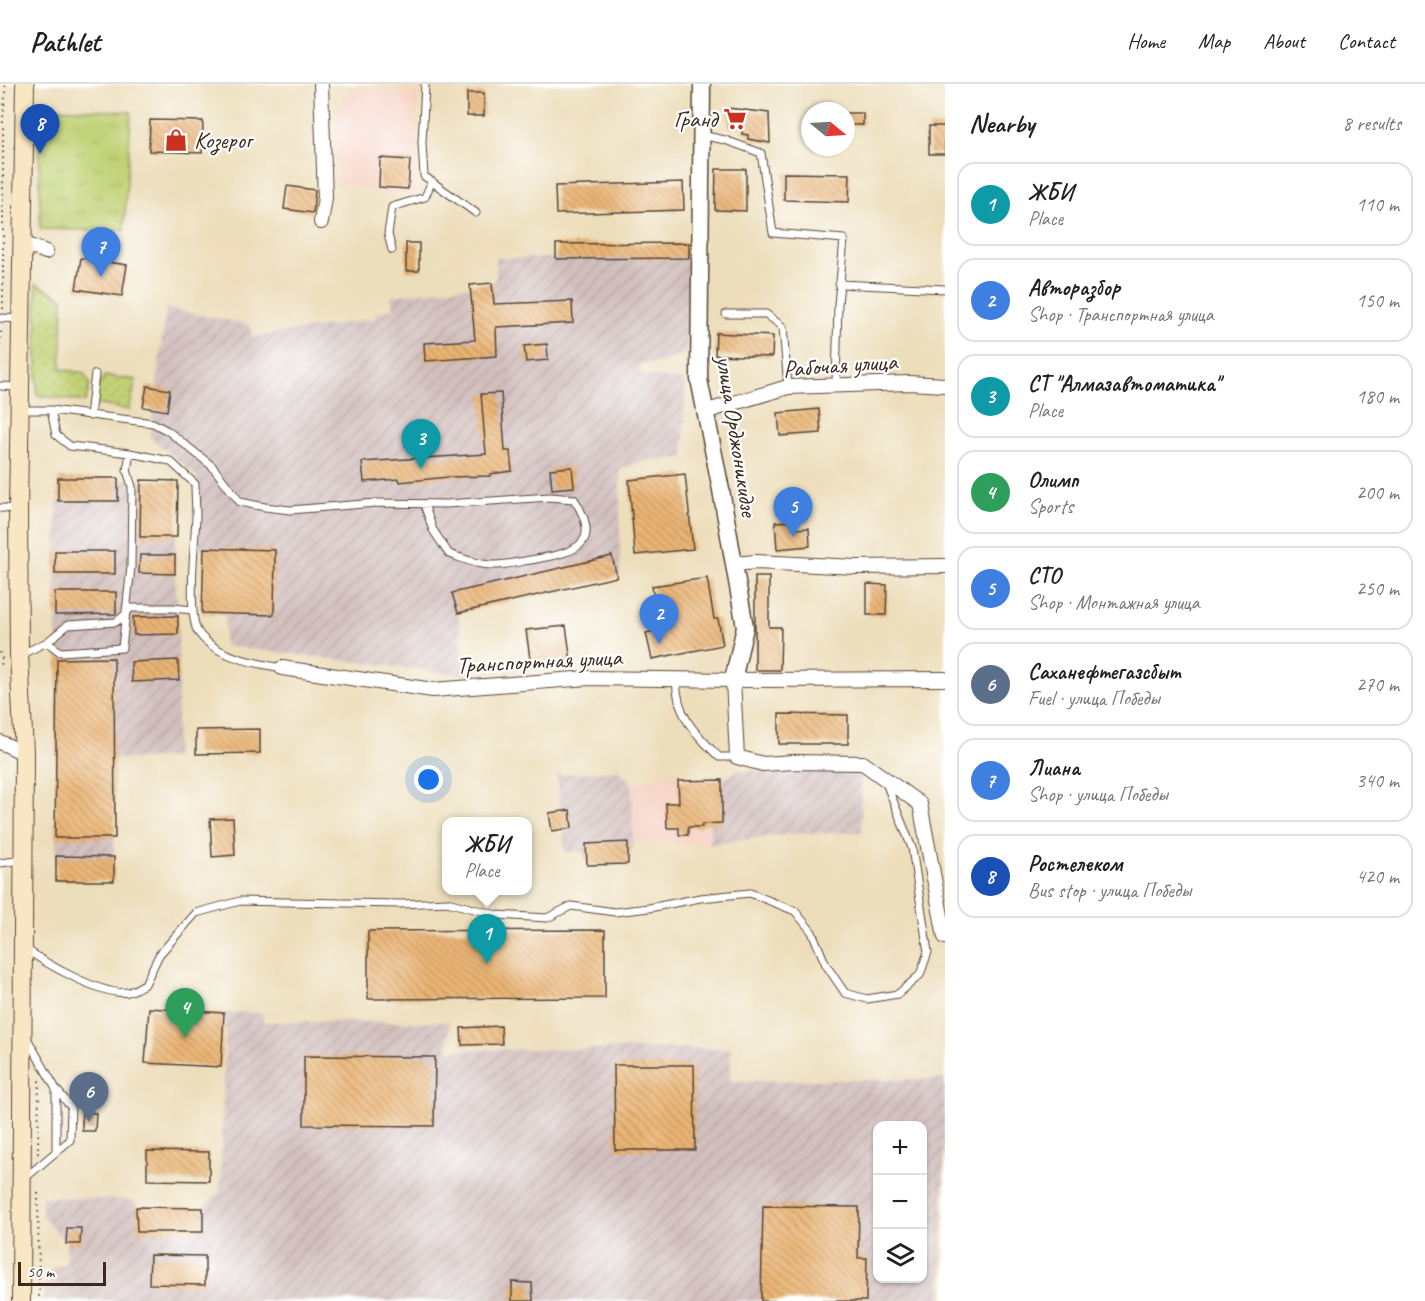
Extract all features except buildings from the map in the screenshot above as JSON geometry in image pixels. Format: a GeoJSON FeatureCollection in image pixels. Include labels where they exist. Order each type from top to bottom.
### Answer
{"type":"FeatureCollection","features":[{"type":"Feature","properties":{"kind":"main road"},"geometry":{"type":"LineString","coordinates":[[21,1301],[24,753],[9,508],[20,387],[25,84]]}},
{"type":"Feature","properties":{"kind":"street"},"geometry":{"type":"LineString","coordinates":[[321,84],[325,198],[321,222]]}},
{"type":"Feature","properties":{"kind":"street","name":"улица Орджоникидзе"},"geometry":{"type":"LineString","coordinates":[[702,84],[699,380],[745,627],[733,680],[736,757]]}},
{"type":"Feature","properties":{"kind":"street"},"geometry":{"type":"LineString","coordinates":[[22,243],[46,252]]}},
{"type":"Feature","properties":{"kind":"street","name":"Рабочая улица"},"geometry":{"type":"LineString","coordinates":[[704,412],[788,387],[909,383],[945,385]]}},
{"type":"Feature","properties":{"kind":"street"},"geometry":{"type":"LineString","coordinates":[[733,564],[756,562],[856,567],[945,566]]}},
{"type":"Feature","properties":{"kind":"street","name":"Транспортная улица"},"geometry":{"type":"LineString","coordinates":[[282,668],[433,690],[588,678],[945,679]]}},
{"type":"Feature","properties":{"kind":"street"},"geometry":{"type":"LineString","coordinates":[[0,742],[24,753]]}},
{"type":"Feature","properties":{"kind":"street"},"geometry":{"type":"LineString","coordinates":[[736,757],[763,764],[863,763],[920,804],[945,937]]}},
{"type":"Feature","properties":{"kind":"lane"},"geometry":{"type":"LineString","coordinates":[[424,84],[424,176],[476,213]]}},
{"type":"Feature","properties":{"kind":"lane"},"geometry":{"type":"LineString","coordinates":[[701,135],[724,140],[761,153],[773,233],[844,239],[839,284],[836,385]]}},
{"type":"Feature","properties":{"kind":"lane"},"geometry":{"type":"LineString","coordinates":[[392,250],[388,234],[392,207],[425,197],[432,181]]}},
{"type":"Feature","properties":{"kind":"lane"},"geometry":{"type":"LineString","coordinates":[[839,284],[945,289]]}},
{"type":"Feature","properties":{"kind":"lane"},"geometry":{"type":"LineString","coordinates":[[726,314],[766,314],[783,327],[788,387]]}},
{"type":"Feature","properties":{"kind":"lane"},"geometry":{"type":"LineString","coordinates":[[1,318],[21,319]]}},
{"type":"Feature","properties":{"kind":"lane"},"geometry":{"type":"LineString","coordinates":[[90,416],[95,374]]}},
{"type":"Feature","properties":{"kind":"lane"},"geometry":{"type":"LineString","coordinates":[[0,386],[20,387]]}},
{"type":"Feature","properties":{"kind":"lane"},"geometry":{"type":"LineString","coordinates":[[19,410],[51,410],[153,423],[168,431],[212,466],[240,502],[290,510],[376,503],[424,504],[549,497],[574,500],[584,516],[587,531],[580,546],[565,554],[492,565],[449,554],[433,530],[424,504]]}},
{"type":"Feature","properties":{"kind":"lane"},"geometry":{"type":"LineString","coordinates":[[51,410],[56,435],[70,446],[130,453],[170,461],[195,484],[194,610],[198,632],[215,648],[242,661],[282,668]]}},
{"type":"Feature","properties":{"kind":"lane"},"geometry":{"type":"LineString","coordinates":[[46,642],[60,652],[122,648],[131,567],[132,487],[127,470],[130,453]]}},
{"type":"Feature","properties":{"kind":"lane"},"geometry":{"type":"LineString","coordinates":[[19,654],[33,650],[68,625],[116,622],[130,608],[194,610]]}},
{"type":"Feature","properties":{"kind":"lane"},"geometry":{"type":"LineString","coordinates":[[676,679],[676,693],[681,712],[701,739],[719,757],[736,757]]}},
{"type":"Feature","properties":{"kind":"lane"},"geometry":{"type":"LineString","coordinates":[[23,946],[38,959],[93,987],[127,992],[145,984],[159,955],[196,913],[240,901],[382,904],[447,902],[497,915],[547,918],[571,906],[615,912],[700,898],[750,893],[795,911],[812,932],[826,965],[845,993],[867,999],[898,994],[920,975],[928,952],[912,848],[883,777]]}},
{"type":"Feature","properties":{"kind":"lane"},"geometry":{"type":"LineString","coordinates":[[0,863],[23,860]]}},
{"type":"Feature","properties":{"kind":"lane"},"geometry":{"type":"LineString","coordinates":[[21,1181],[70,1140],[70,1107],[56,1089],[22,1030]]}},
{"type":"Feature","properties":{"kind":"lane"},"geometry":{"type":"LineString","coordinates":[[56,1089],[56,1151]]}},
{"type":"Feature","properties":{"kind":"path"},"geometry":{"type":"LineString","coordinates":[[0,351],[1,318],[4,305],[3,119],[6,84]]}},
{"type":"Feature","properties":{"kind":"path"},"geometry":{"type":"LineString","coordinates":[[0,652],[3,661],[0,666]]}},
{"type":"Feature","properties":{"kind":"shaded area"},"geometry":{"type":"Polygon","coordinates":[[[348,90],[419,92],[416,194],[384,193],[338,184],[337,112],[348,90]]]}},
{"type":"Feature","properties":{"kind":"shaded area"},"geometry":{"type":"Polygon","coordinates":[[[496,258],[689,258],[686,352],[664,362],[639,364],[640,374],[685,381],[684,458],[643,461],[620,469],[620,575],[458,613],[466,675],[224,646],[225,614],[202,613],[204,548],[197,547],[197,476],[150,437],[166,308],[250,325],[253,337],[375,319],[376,313],[394,308],[391,296],[492,283],[496,278],[496,258]]]}},
{"type":"Feature","properties":{"kind":"shaded area"},"geometry":{"type":"Polygon","coordinates":[[[58,478],[178,481],[175,574],[179,680],[175,758],[114,759],[114,881],[56,856],[55,592],[58,478]]]}},
{"type":"Feature","properties":{"kind":"shaded area"},"geometry":{"type":"Polygon","coordinates":[[[860,766],[862,832],[790,834],[710,844],[710,823],[722,823],[722,780],[738,771],[860,766]]]}},
{"type":"Feature","properties":{"kind":"shaded area"},"geometry":{"type":"Polygon","coordinates":[[[618,770],[632,783],[633,842],[628,864],[587,865],[583,851],[565,852],[557,775],[618,770]]]}},
{"type":"Feature","properties":{"kind":"shaded area"},"geometry":{"type":"Polygon","coordinates":[[[678,771],[679,781],[722,780],[722,823],[710,824],[710,844],[633,842],[632,783],[664,777],[678,771]]]}},
{"type":"Feature","properties":{"kind":"shaded area"},"geometry":{"type":"Polygon","coordinates":[[[226,1012],[262,1013],[263,1022],[449,1022],[448,1050],[731,1048],[730,1081],[945,1079],[941,1301],[43,1301],[44,1286],[52,1268],[67,1263],[66,1242],[42,1216],[42,1197],[133,1200],[137,1207],[203,1208],[220,1191],[226,1012]]]}},
{"type":"Feature","properties":{"kind":"green space"},"geometry":{"type":"Polygon","coordinates":[[[39,107],[131,112],[124,231],[40,229],[39,107]]]}},
{"type":"Feature","properties":{"kind":"green space"},"geometry":{"type":"Polygon","coordinates":[[[36,284],[63,298],[61,369],[84,373],[90,385],[85,402],[37,395],[36,284]]]}},
{"type":"Feature","properties":{"kind":"green space"},"geometry":{"type":"Polygon","coordinates":[[[105,376],[136,380],[129,410],[94,404],[97,387],[105,376]]]}},
{"type":"Feature","properties":{"kind":"place","name":"Гранд"},"geometry":{"type":"Point","coordinates":[735,119]}},
{"type":"Feature","properties":{"kind":"place","name":"Козерог"},"geometry":{"type":"Point","coordinates":[176,140]}},
{"type":"Feature","properties":{"kind":"place","name":"Ростелеком"},"geometry":{"type":"Point","coordinates":[40,154]}},
{"type":"Feature","properties":{"kind":"place","name":"Лиана"},"geometry":{"type":"Point","coordinates":[101,277]}},
{"type":"Feature","properties":{"kind":"place","name":"СТ \"Алмазавтоматика\""},"geometry":{"type":"Point","coordinates":[421,469]}},
{"type":"Feature","properties":{"kind":"place","name":"СТО"},"geometry":{"type":"Point","coordinates":[793,537]}},
{"type":"Feature","properties":{"kind":"place","name":"Авторазбор"},"geometry":{"type":"Point","coordinates":[659,644]}},
{"type":"Feature","properties":{"kind":"place","name":"ЖБИ"},"geometry":{"type":"Point","coordinates":[487,964]}},
{"type":"Feature","properties":{"kind":"place","name":"Олимп"},"geometry":{"type":"Point","coordinates":[185,1038]}},
{"type":"Feature","properties":{"kind":"place","name":"Саханефтегазсбыт"},"geometry":{"type":"Point","coordinates":[89,1122]}}]}
